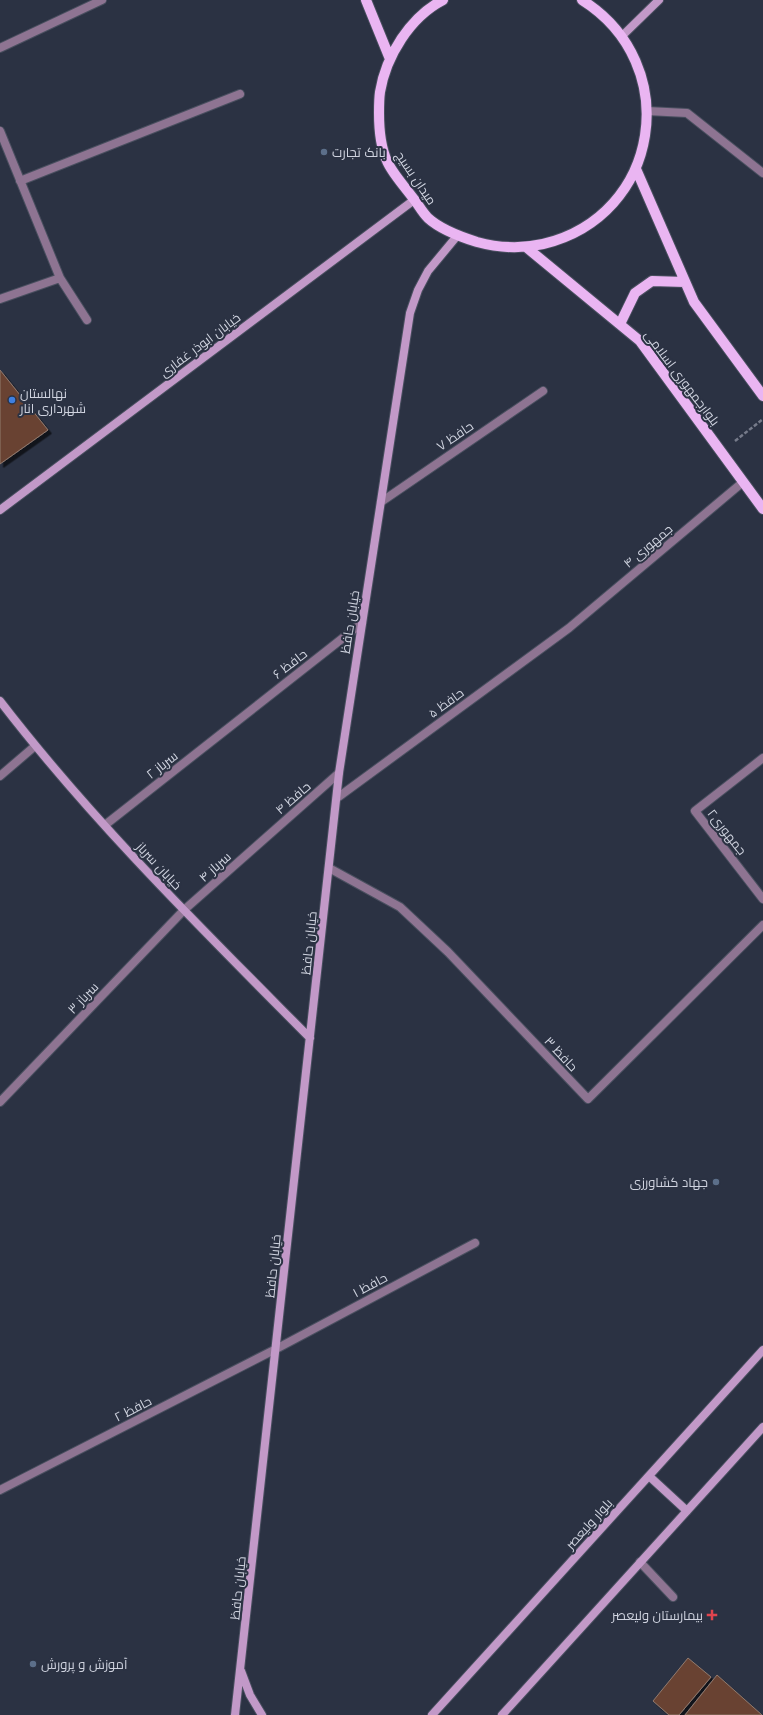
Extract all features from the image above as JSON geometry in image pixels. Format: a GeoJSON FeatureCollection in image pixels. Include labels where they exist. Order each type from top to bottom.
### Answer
{"type":"FeatureCollection","features":[{"type":"Feature","properties":{"kind":"main road"},"geometry":{"type":"LineString","coordinates":[[366,0],[390,59]]}},
{"type":"Feature","properties":{"kind":"main road","name":"میدان بسیج"},"geometry":{"type":"LineString","coordinates":[[443,0],[434,5],[409,29],[390,59],[380,92],[379,127],[386,161],[427,218],[457,236],[491,246],[526,247],[560,240],[592,223],[617,199],[636,169],[646,136],[647,101],[639,67],[622,36],[598,10],[582,0]]}},
{"type":"Feature","properties":{"kind":"main road"},"geometry":{"type":"LineString","coordinates":[[636,169],[694,302],[763,396]]}},
{"type":"Feature","properties":{"kind":"main road","name":"بلوارجمهوری اسلامی"},"geometry":{"type":"LineString","coordinates":[[526,247],[640,341],[763,510]]}},
{"type":"Feature","properties":{"kind":"main road"},"geometry":{"type":"LineString","coordinates":[[620,324],[635,293],[652,281],[686,282]]}},
{"type":"Feature","properties":{"kind":"street"},"geometry":{"type":"LineString","coordinates":[[0,48],[102,0]]}},
{"type":"Feature","properties":{"kind":"street"},"geometry":{"type":"LineString","coordinates":[[622,36],[659,0]]}},
{"type":"Feature","properties":{"kind":"street"},"geometry":{"type":"LineString","coordinates":[[20,181],[240,94]]}},
{"type":"Feature","properties":{"kind":"street"},"geometry":{"type":"LineString","coordinates":[[647,111],[687,113],[763,173]]}},
{"type":"Feature","properties":{"kind":"street"},"geometry":{"type":"LineString","coordinates":[[0,132],[60,278],[88,320]]}},
{"type":"Feature","properties":{"kind":"street","name":"خیابان ابوذر غفاری"},"geometry":{"type":"LineString","coordinates":[[0,510],[414,200]]}},
{"type":"Feature","properties":{"kind":"street","name":"خیابان حافظ"},"geometry":{"type":"LineString","coordinates":[[235,1715],[339,773],[410,312],[418,290],[428,271],[457,236]]}},
{"type":"Feature","properties":{"kind":"street"},"geometry":{"type":"LineString","coordinates":[[0,299],[60,278]]}},
{"type":"Feature","properties":{"kind":"street","name":"حافظ ۷"},"geometry":{"type":"LineString","coordinates":[[381,502],[543,391]]}},
{"type":"Feature","properties":{"kind":"street","name":"جمهوری ۴"},"geometry":{"type":"LineString","coordinates":[[569,628],[743,482]]}},
{"type":"Feature","properties":{"kind":"street","name":"حافظ ۶"},"geometry":{"type":"LineString","coordinates":[[233,724],[362,623]]}},
{"type":"Feature","properties":{"kind":"street","name":"حافظ ۵"},"geometry":{"type":"LineString","coordinates":[[337,798],[569,628]]}},
{"type":"Feature","properties":{"kind":"street","name":"خیابان سرباز"},"geometry":{"type":"LineString","coordinates":[[0,701],[34,746],[105,825],[184,910],[310,1038]]}},
{"type":"Feature","properties":{"kind":"street","name":"سرباز ۲"},"geometry":{"type":"LineString","coordinates":[[105,825],[233,724]]}},
{"type":"Feature","properties":{"kind":"street"},"geometry":{"type":"LineString","coordinates":[[0,776],[34,746]]}},
{"type":"Feature","properties":{"kind":"street","name":"جمهوری۲"},"geometry":{"type":"LineString","coordinates":[[763,758],[695,811],[763,899]]}},
{"type":"Feature","properties":{"kind":"street","name":"حافظ ۴"},"geometry":{"type":"LineString","coordinates":[[262,842],[339,773]]}},
{"type":"Feature","properties":{"kind":"street","name":"سرباز ۴"},"geometry":{"type":"LineString","coordinates":[[184,910],[262,842]]}},
{"type":"Feature","properties":{"kind":"street","name":"حافظ ۳"},"geometry":{"type":"LineString","coordinates":[[329,868],[400,907],[448,952],[588,1099],[763,925]]}},
{"type":"Feature","properties":{"kind":"street","name":"سرباز ۳"},"geometry":{"type":"LineString","coordinates":[[0,1102],[184,910]]}},
{"type":"Feature","properties":{"kind":"street","name":"حافظ ۱"},"geometry":{"type":"LineString","coordinates":[[276,1349],[475,1243]]}},
{"type":"Feature","properties":{"kind":"street","name":"حافظ ۲"},"geometry":{"type":"LineString","coordinates":[[0,1490],[276,1349]]}},
{"type":"Feature","properties":{"kind":"street","name":"بلوار ولیعصر"},"geometry":{"type":"LineString","coordinates":[[432,1715],[763,1350]]}},
{"type":"Feature","properties":{"kind":"street"},"geometry":{"type":"LineString","coordinates":[[502,1715],[763,1427]]}},
{"type":"Feature","properties":{"kind":"street"},"geometry":{"type":"LineString","coordinates":[[649,1476],[687,1511]]}},
{"type":"Feature","properties":{"kind":"street"},"geometry":{"type":"LineString","coordinates":[[640,1562],[672,1597]]}},
{"type":"Feature","properties":{"kind":"street"},"geometry":{"type":"LineString","coordinates":[[241,1670],[250,1695],[262,1715]]}},
{"type":"Feature","properties":{"kind":"path"},"geometry":{"type":"LineString","coordinates":[[720,451],[763,419]]}},
{"type":"Feature","properties":{"kind":"building","name":"نهالستان شهرداری انار"},"geometry":{"type":"Polygon","coordinates":[[[0,370],[48,430],[0,464],[0,370]]]}},
{"type":"Feature","properties":{"kind":"building"},"geometry":{"type":"Polygon","coordinates":[[[688,1658],[711,1677],[679,1715],[669,1715],[653,1701],[688,1658]]]}},
{"type":"Feature","properties":{"kind":"building"},"geometry":{"type":"Polygon","coordinates":[[[717,1675],[762,1715],[685,1715],[717,1675]]]}},
{"type":"Feature","properties":{"kind":"place","name":"بانک تجارت"},"geometry":{"type":"Point","coordinates":[324,152]}},
{"type":"Feature","properties":{"kind":"place","name":"نهالستان شهرداری انار"},"geometry":{"type":"Point","coordinates":[12,400]}},
{"type":"Feature","properties":{"kind":"place","name":"جهاد کشاورزی"},"geometry":{"type":"Point","coordinates":[716,1182]}},
{"type":"Feature","properties":{"kind":"place","name":"بیمارستان ولیعصر"},"geometry":{"type":"Point","coordinates":[712,1615]}},
{"type":"Feature","properties":{"kind":"place","name":"آموزش و پرورش"},"geometry":{"type":"Point","coordinates":[33,1664]}}]}
